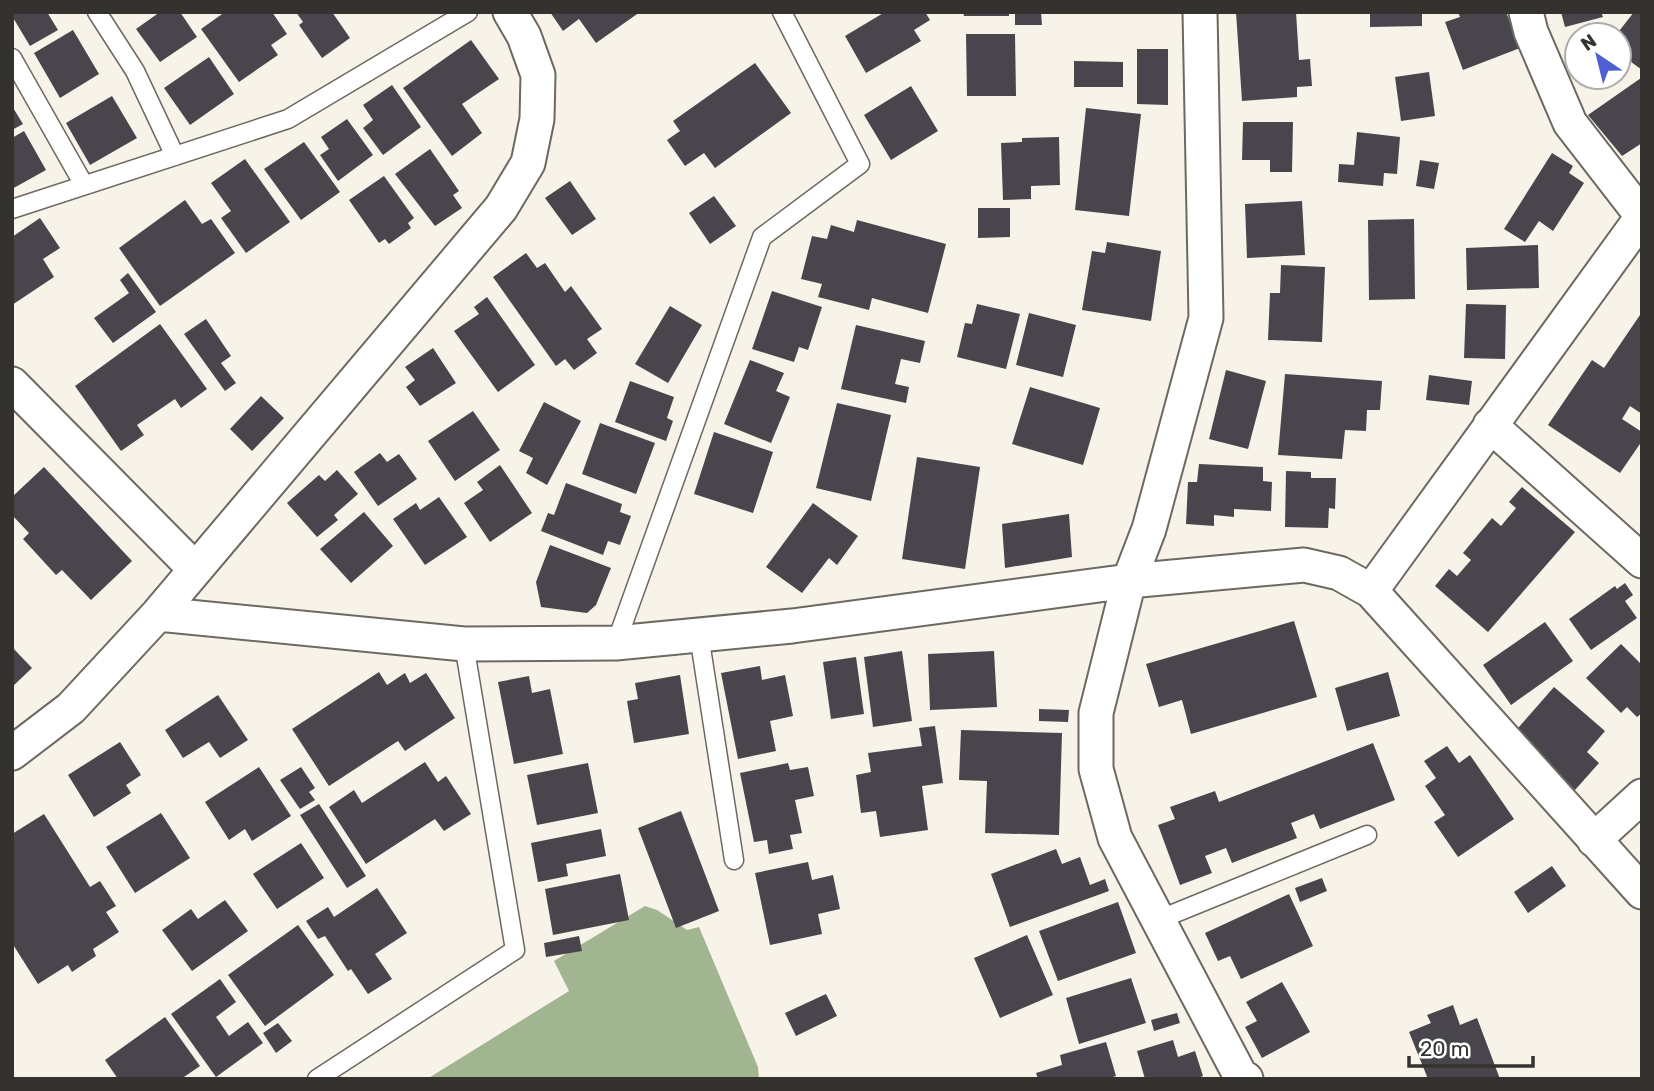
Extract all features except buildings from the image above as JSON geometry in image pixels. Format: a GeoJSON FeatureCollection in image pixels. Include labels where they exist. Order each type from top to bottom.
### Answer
{"type":"FeatureCollection","features":[{"type":"Feature","properties":{"kind":"street"},"geometry":{"type":"LineString","coordinates":[[12,754],[71,708],[158,614],[501,208],[528,163],[537,119],[538,75],[524,36],[510,12]]}},
{"type":"Feature","properties":{"kind":"street"},"geometry":{"type":"LineString","coordinates":[[1200,12],[1206,318],[1149,529],[1129,582],[1096,713],[1096,769],[1115,838],[1240,1077]]}},
{"type":"Feature","properties":{"kind":"street"},"geometry":{"type":"LineString","coordinates":[[1371,591],[1642,217],[1570,122],[1531,32],[1526,12]]}},
{"type":"Feature","properties":{"kind":"street"},"geometry":{"type":"LineString","coordinates":[[12,384],[195,569]]}},
{"type":"Feature","properties":{"kind":"street"},"geometry":{"type":"LineString","coordinates":[[1490,425],[1642,561]]}},
{"type":"Feature","properties":{"kind":"street"},"geometry":{"type":"LineString","coordinates":[[158,614],[464,644],[616,643],[792,626],[1129,582],[1304,565],[1339,573],[1371,591],[1642,892]]}},
{"type":"Feature","properties":{"kind":"street"},"geometry":{"type":"LineString","coordinates":[[1594,839],[1642,796]]}},
{"type":"Feature","properties":{"kind":"lane"},"geometry":{"type":"LineString","coordinates":[[97,12],[135,71],[175,156]]}},
{"type":"Feature","properties":{"kind":"lane"},"geometry":{"type":"LineString","coordinates":[[12,209],[288,119],[468,12]]}},
{"type":"Feature","properties":{"kind":"lane"},"geometry":{"type":"LineString","coordinates":[[616,643],[762,237],[860,164],[782,12]]}},
{"type":"Feature","properties":{"kind":"lane"},"geometry":{"type":"LineString","coordinates":[[12,58],[84,185]]}},
{"type":"Feature","properties":{"kind":"lane"},"geometry":{"type":"LineString","coordinates":[[699,635],[734,860]]}},
{"type":"Feature","properties":{"kind":"lane"},"geometry":{"type":"LineString","coordinates":[[317,1079],[515,950],[464,644]]}},
{"type":"Feature","properties":{"kind":"lane"},"geometry":{"type":"LineString","coordinates":[[1158,920],[1367,835]]}},
{"type":"Feature","properties":{"kind":"green space"},"geometry":{"type":"Polygon","coordinates":[[[645,906],[657,910],[687,930],[699,927],[758,1067],[759,1079],[427,1079],[569,991],[554,961],[645,906]]]}}]}
